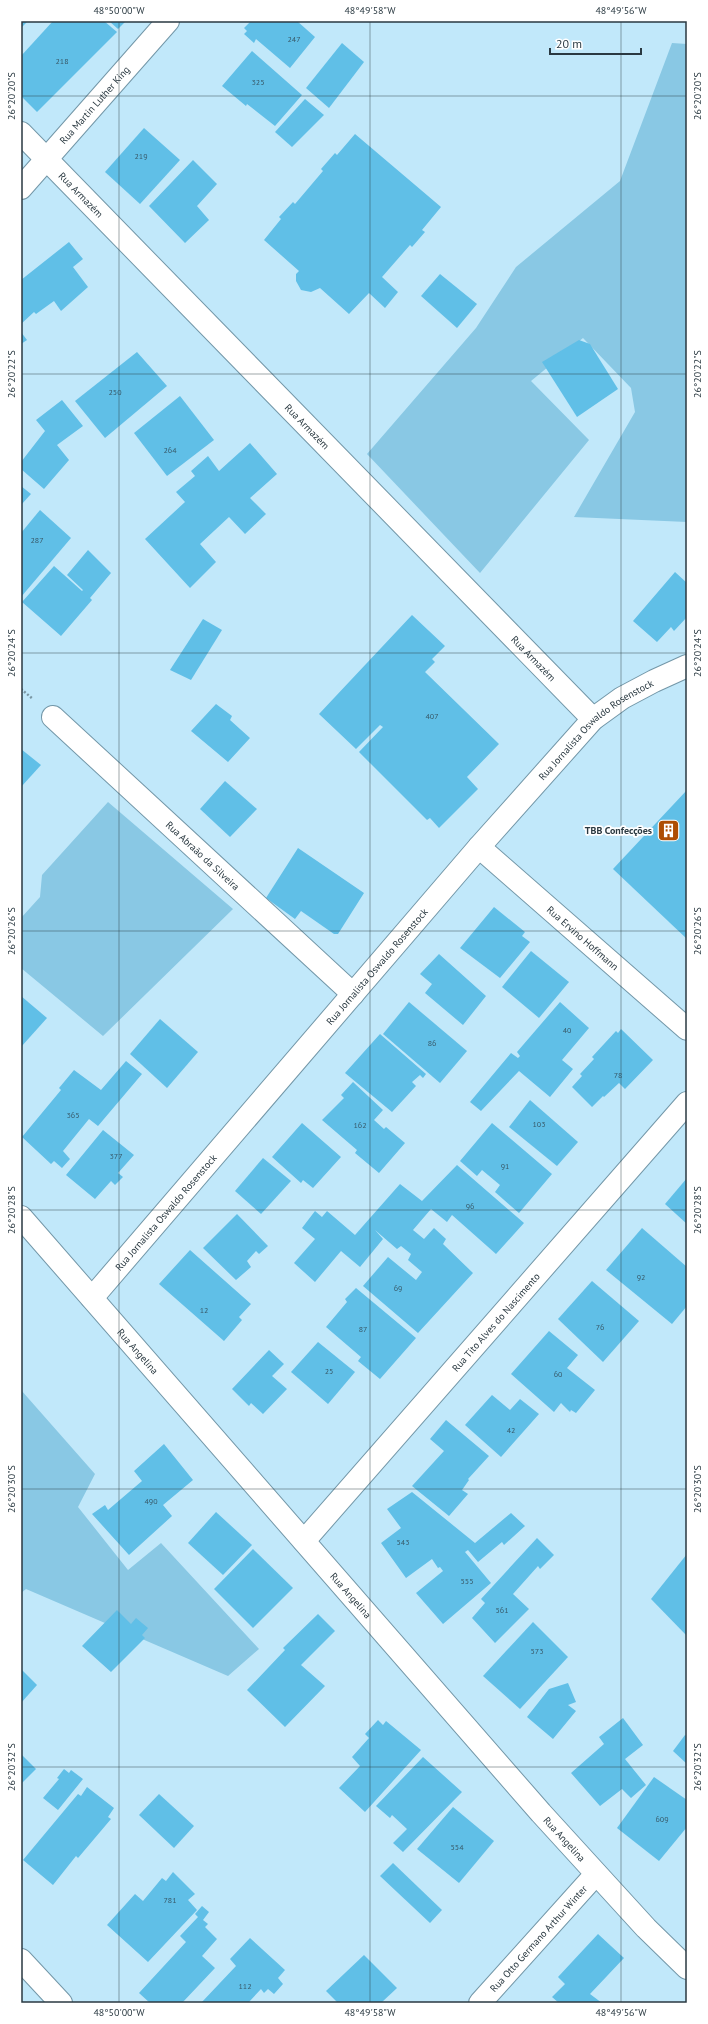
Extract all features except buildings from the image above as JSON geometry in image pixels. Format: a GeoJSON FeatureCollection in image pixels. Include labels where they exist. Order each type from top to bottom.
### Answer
{"type":"FeatureCollection","features":[{"type":"Feature","properties":{"kind":"street","name":"Rua Martin Luther King"},"geometry":{"type":"LineString","coordinates":[[21,188],[168,21]]}},
{"type":"Feature","properties":{"kind":"street","name":"Rua Armazém"},"geometry":{"type":"LineString","coordinates":[[21,133],[593,719]]}},
{"type":"Feature","properties":{"kind":"street","name":"Rua Jornalista Oswaldo Rosenstock"},"geometry":{"type":"LineString","coordinates":[[92,1298],[479,847],[593,719],[622,698],[687,666]]}},
{"type":"Feature","properties":{"kind":"street","name":"Rua Abraão da Silveira"},"geometry":{"type":"LineString","coordinates":[[53,717],[353,994]]}},
{"type":"Feature","properties":{"kind":"street","name":"Rua Ervino Hoffmann"},"geometry":{"type":"LineString","coordinates":[[479,847],[687,1029]]}},
{"type":"Feature","properties":{"kind":"street","name":"Rua Tito Alves do Nascimento"},"geometry":{"type":"LineString","coordinates":[[304,1542],[687,1104]]}},
{"type":"Feature","properties":{"kind":"street","name":"Rua Angelina"},"geometry":{"type":"LineString","coordinates":[[21,1217],[596,1874],[687,1968]]}},
{"type":"Feature","properties":{"kind":"street","name":"Rua Otto Germano Arthur Winter"},"geometry":{"type":"LineString","coordinates":[[480,2003],[596,1874]]}},
{"type":"Feature","properties":{"kind":"street"},"geometry":{"type":"LineString","coordinates":[[21,1960],[61,2003]]}},
{"type":"Feature","properties":{"kind":"shaded area"},"geometry":{"type":"Polygon","coordinates":[[[672,43],[687,44],[687,522],[574,517],[635,412],[631,388],[583,338],[531,381],[589,440],[480,573],[367,454],[476,328],[516,267],[620,181],[672,43]]]}},
{"type":"Feature","properties":{"kind":"shaded area"},"geometry":{"type":"Polygon","coordinates":[[[108,802],[233,909],[103,1036],[21,968],[21,918],[40,897],[42,875],[108,802]]]}},
{"type":"Feature","properties":{"kind":"shaded area"},"geometry":{"type":"Polygon","coordinates":[[[21,1390],[95,1474],[78,1507],[128,1570],[161,1543],[259,1649],[228,1676],[26,1589],[21,1593],[21,1390]]]}},
{"type":"Feature","properties":{"kind":"place","name":"TBB Confecções"},"geometry":{"type":"Point","coordinates":[668,830]}}]}
